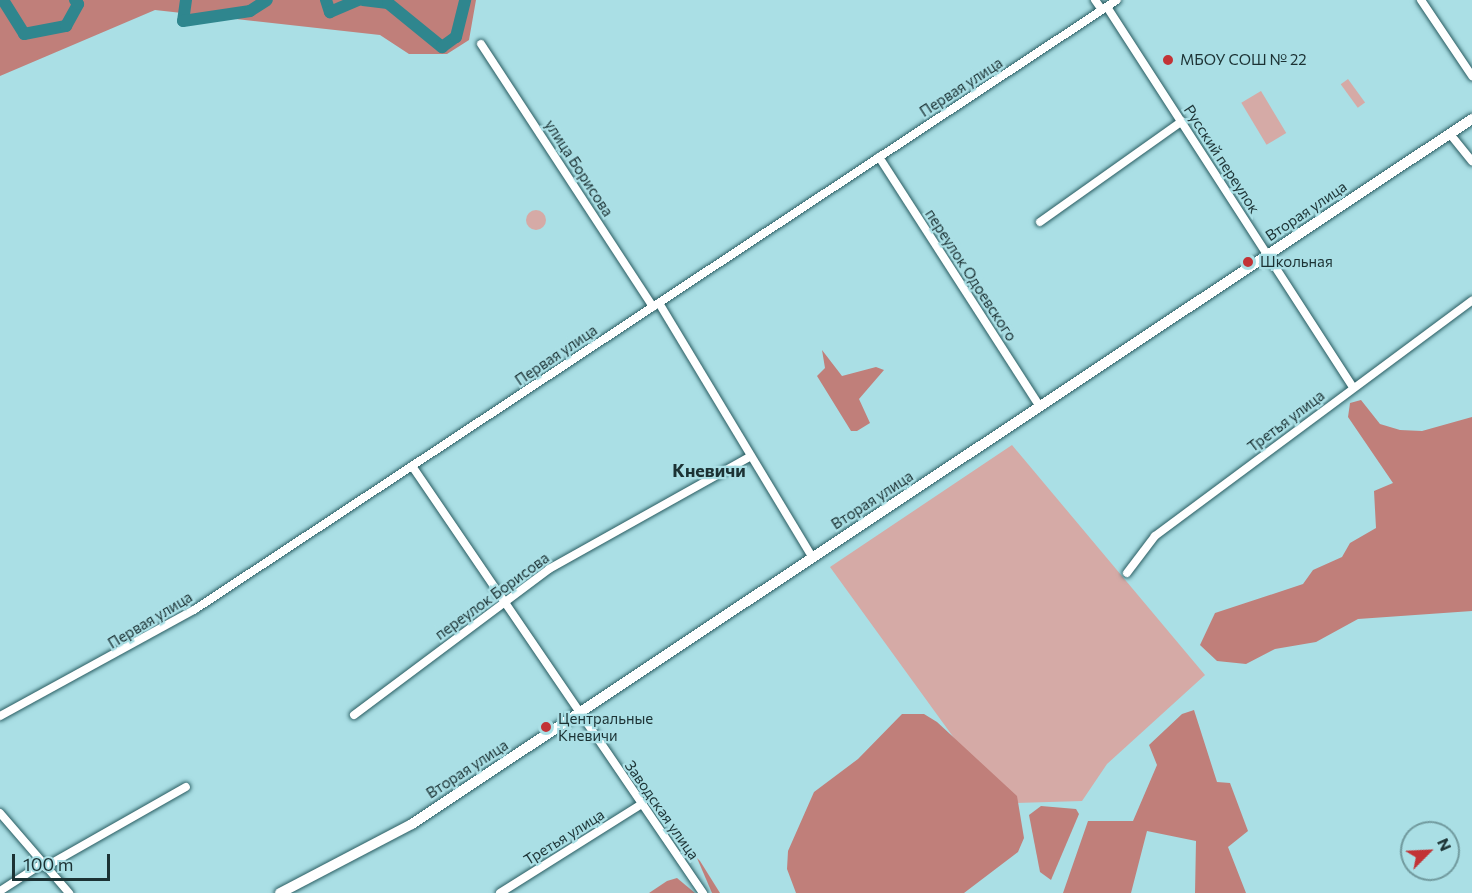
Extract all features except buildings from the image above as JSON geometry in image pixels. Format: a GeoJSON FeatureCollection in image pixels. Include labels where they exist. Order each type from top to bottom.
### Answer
{"type":"FeatureCollection","features":[{"type":"Feature","properties":{"kind":"main road","name":"Вторая улица"},"geometry":{"type":"LineString","coordinates":[[280,893],[412,824],[1472,119]]}},
{"type":"Feature","properties":{"kind":"street","name":"Русский переулок"},"geometry":{"type":"LineString","coordinates":[[1095,0],[1104,9],[1182,121],[1353,387]]}},
{"type":"Feature","properties":{"kind":"street","name":"Первая улица"},"geometry":{"type":"LineString","coordinates":[[0,716],[195,610],[1117,0]]}},
{"type":"Feature","properties":{"kind":"street"},"geometry":{"type":"LineString","coordinates":[[1421,0],[1472,76]]}},
{"type":"Feature","properties":{"kind":"street","name":"улица Борисова"},"geometry":{"type":"LineString","coordinates":[[482,44],[656,305]]}},
{"type":"Feature","properties":{"kind":"street"},"geometry":{"type":"LineString","coordinates":[[1040,222],[1182,121]]}},
{"type":"Feature","properties":{"kind":"street"},"geometry":{"type":"LineString","coordinates":[[1450,134],[1472,161]]}},
{"type":"Feature","properties":{"kind":"street","name":"переулок Одоевского"},"geometry":{"type":"LineString","coordinates":[[879,157],[1040,407]]}},
{"type":"Feature","properties":{"kind":"street","name":"Третья улица"},"geometry":{"type":"LineString","coordinates":[[1127,573],[1155,536],[1472,301]]}},
{"type":"Feature","properties":{"kind":"street"},"geometry":{"type":"LineString","coordinates":[[656,305],[748,458],[812,557]]}},
{"type":"Feature","properties":{"kind":"street","name":"переулок Борисова"},"geometry":{"type":"LineString","coordinates":[[354,715],[549,569],[748,458]]}},
{"type":"Feature","properties":{"kind":"street","name":"Заводская улица"},"geometry":{"type":"LineString","coordinates":[[412,466],[507,602],[578,715],[703,893]]}},
{"type":"Feature","properties":{"kind":"street"},"geometry":{"type":"LineString","coordinates":[[0,891],[186,787]]}},
{"type":"Feature","properties":{"kind":"street","name":"Третья улица"},"geometry":{"type":"LineString","coordinates":[[500,893],[642,804]]}},
{"type":"Feature","properties":{"kind":"street"},"geometry":{"type":"LineString","coordinates":[[0,813],[69,893]]}},
{"type":"Feature","properties":{"kind":"shaded area"},"geometry":{"type":"Polygon","coordinates":[[[0,0],[476,0],[469,40],[447,54],[409,54],[380,35],[155,10],[0,76],[0,0]]]}},
{"type":"Feature","properties":{"kind":"shaded area"},"geometry":{"type":"Polygon","coordinates":[[[1348,79],[1365,102],[1358,108],[1341,84],[1348,79]]]}},
{"type":"Feature","properties":{"kind":"shaded area"},"geometry":{"type":"Polygon","coordinates":[[[1261,91],[1286,133],[1267,145],[1241,103],[1261,91]]]}},
{"type":"Feature","properties":{"kind":"shaded area"},"geometry":{"type":"Polygon","coordinates":[[[536,210],[543,213],[546,220],[543,227],[536,230],[529,227],[526,220],[529,213],[536,210]]]}},
{"type":"Feature","properties":{"kind":"shaded area"},"geometry":{"type":"Polygon","coordinates":[[[822,350],[842,376],[876,367],[884,370],[859,399],[870,423],[857,431],[851,431],[817,376],[825,368],[822,350]]]}},
{"type":"Feature","properties":{"kind":"shaded area"},"geometry":{"type":"Polygon","coordinates":[[[1361,400],[1380,424],[1400,430],[1422,431],[1472,417],[1472,611],[1358,619],[1316,642],[1275,649],[1246,664],[1217,661],[1200,645],[1215,613],[1303,584],[1313,570],[1342,557],[1350,543],[1376,528],[1374,491],[1393,483],[1348,417],[1350,403],[1361,400]]]}},
{"type":"Feature","properties":{"kind":"shaded area"},"geometry":{"type":"Polygon","coordinates":[[[1012,445],[1205,675],[1107,764],[1082,801],[1016,803],[975,767],[830,567],[1012,445]]]}},
{"type":"Feature","properties":{"kind":"shaded area"},"geometry":{"type":"Polygon","coordinates":[[[1194,710],[1217,782],[1230,783],[1248,831],[1228,847],[1246,893],[1195,893],[1196,841],[1147,831],[1131,893],[1063,893],[1088,821],[1133,821],[1157,765],[1149,745],[1182,714],[1194,710]]]}},
{"type":"Feature","properties":{"kind":"shaded area"},"geometry":{"type":"Polygon","coordinates":[[[902,714],[924,714],[937,722],[1017,796],[1024,838],[1018,852],[964,893],[796,893],[787,869],[788,851],[814,792],[858,759],[902,714]]]}},
{"type":"Feature","properties":{"kind":"shaded area"},"geometry":{"type":"Polygon","coordinates":[[[1041,806],[1076,809],[1079,814],[1051,880],[1040,872],[1029,815],[1041,806]]]}},
{"type":"Feature","properties":{"kind":"shaded area"},"geometry":{"type":"Polygon","coordinates":[[[697,858],[700,861],[720,893],[712,893],[697,858]]]}},
{"type":"Feature","properties":{"kind":"shaded area"},"geometry":{"type":"Polygon","coordinates":[[[677,878],[695,893],[649,893],[667,881],[677,878]]]}},
{"type":"Feature","properties":{"kind":"waterway"},"geometry":{"type":"LineString","coordinates":[[3,0],[24,34],[66,26],[78,4],[75,0]]}},
{"type":"Feature","properties":{"kind":"waterway"},"geometry":{"type":"LineString","coordinates":[[186,0],[183,21],[250,11],[267,0]]}},
{"type":"Feature","properties":{"kind":"waterway"},"geometry":{"type":"LineString","coordinates":[[326,0],[330,12],[358,0]]}},
{"type":"Feature","properties":{"kind":"waterway"},"geometry":{"type":"LineString","coordinates":[[363,0],[388,3],[442,47],[456,37],[465,0]]}},
{"type":"Feature","properties":{"kind":"place","name":"МБОУ СОШ № 22"},"geometry":{"type":"Point","coordinates":[1168,60]}},
{"type":"Feature","properties":{"kind":"place","name":"Школьная"},"geometry":{"type":"Point","coordinates":[1248,262]}},
{"type":"Feature","properties":{"kind":"place","name":"Центральные Кневичи"},"geometry":{"type":"Point","coordinates":[546,727]}},
{"type":"Feature","properties":{"kind":"district","name":"Кневичи"},"geometry":{"type":"Point","coordinates":[709,470]}}]}
